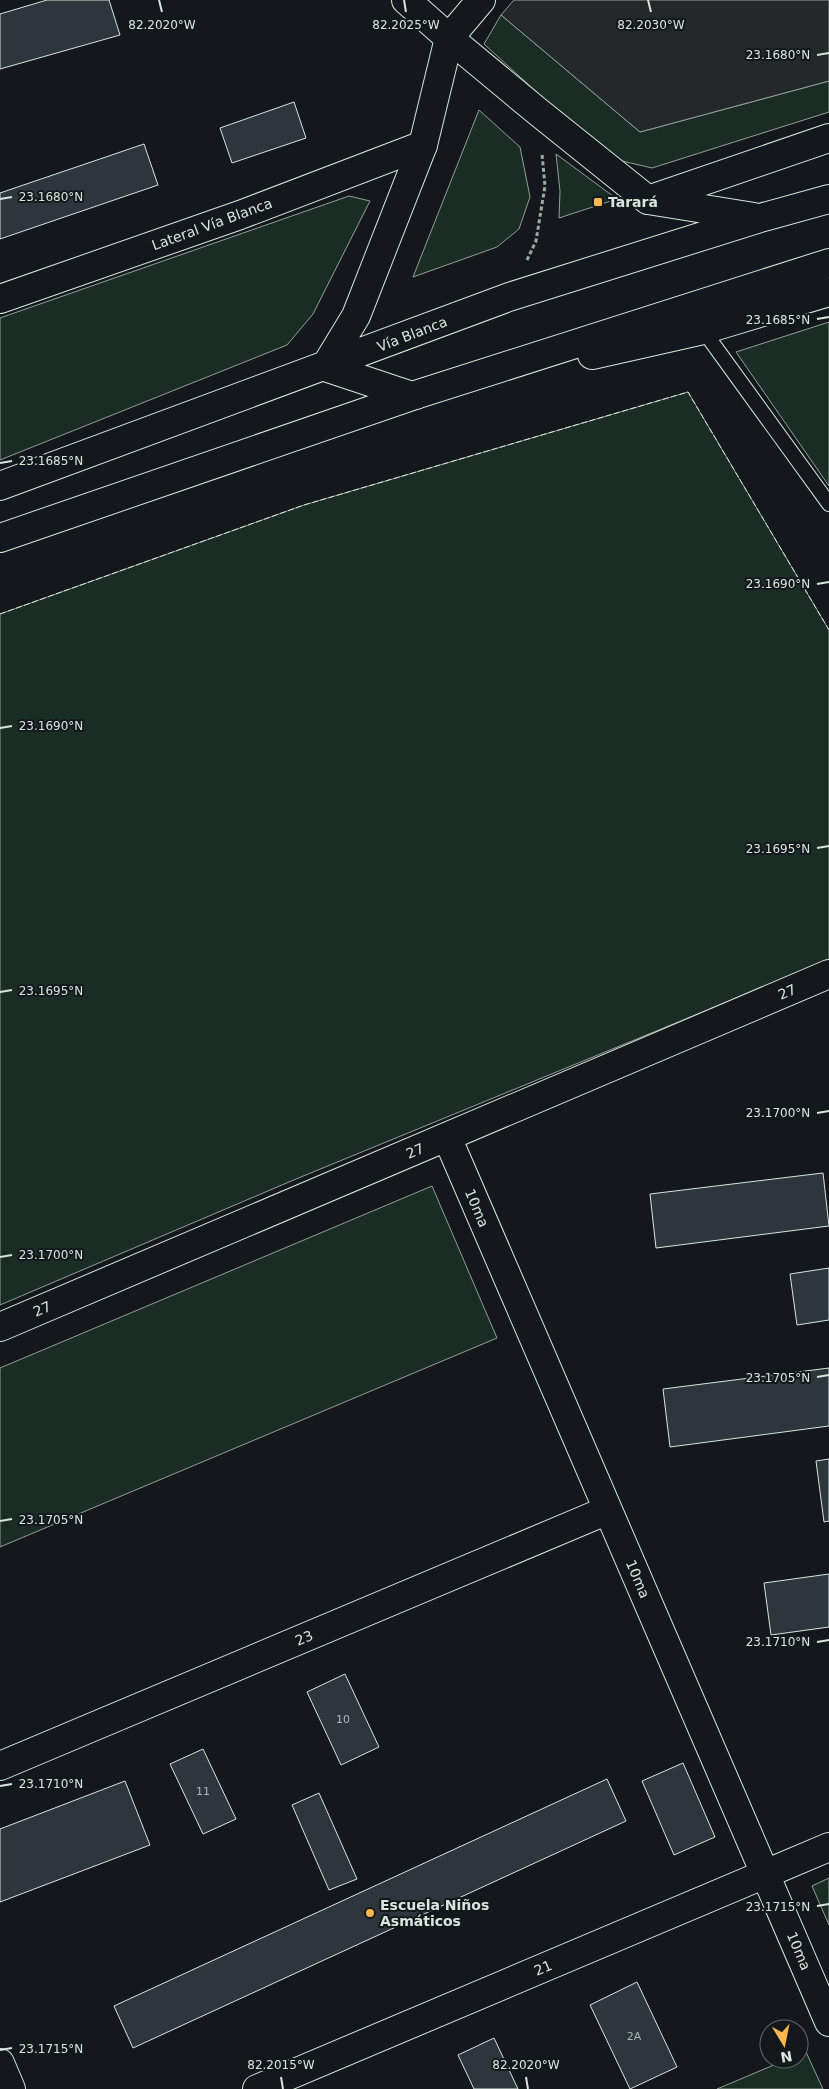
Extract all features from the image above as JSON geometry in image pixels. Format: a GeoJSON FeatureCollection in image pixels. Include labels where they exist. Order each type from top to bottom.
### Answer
{"type":"FeatureCollection","features":[{"type":"Feature","properties":{"kind":"main road"},"geometry":{"type":"LineString","coordinates":[[406,0],[537,112],[648,200],[760,218]]}},
{"type":"Feature","properties":{"kind":"main road"},"geometry":{"type":"LineString","coordinates":[[481,0],[449,38],[423,145],[356,316],[325,367],[412,396],[703,330],[829,292]]}},
{"type":"Feature","properties":{"kind":"main road"},"geometry":{"type":"LineString","coordinates":[[648,200],[829,138]]}},
{"type":"Feature","properties":{"kind":"main road","name":"Lateral Vía Blanca"},"geometry":{"type":"LineString","coordinates":[[0,299],[240,215],[423,145]]}},
{"type":"Feature","properties":{"kind":"main road","name":"Vía Blanca"},"geometry":{"type":"LineString","coordinates":[[0,486],[325,367],[509,297],[760,218],[829,199]]}},
{"type":"Feature","properties":{"kind":"main road"},"geometry":{"type":"LineString","coordinates":[[0,538],[412,396],[829,263]]}},
{"type":"Feature","properties":{"kind":"main road","name":"27"},"geometry":{"type":"LineString","coordinates":[[0,1327],[829,974]]}},
{"type":"Feature","properties":{"kind":"main road","name":"10ma"},"geometry":{"type":"LineString","coordinates":[[447,1137],[829,2022]]}},
{"type":"Feature","properties":{"kind":"main road","name":"23"},"geometry":{"type":"LineString","coordinates":[[0,1766],[608,1510]]}},
{"type":"Feature","properties":{"kind":"main road","name":"21"},"geometry":{"type":"LineString","coordinates":[[257,2089],[829,1847]]}},
{"type":"Feature","properties":{"kind":"main road"},"geometry":{"type":"LineString","coordinates":[[0,2063],[11,2089]]}},
{"type":"Feature","properties":{"kind":"lane"},"geometry":{"type":"LineString","coordinates":[[703,330],[829,504]]}},
{"type":"Feature","properties":{"kind":"path"},"geometry":{"type":"LineString","coordinates":[[509,297],[536,241],[545,186],[537,112]]}},
{"type":"Feature","properties":{"kind":"green space"},"geometry":{"type":"Polygon","coordinates":[[[501,15],[640,132],[829,81],[829,112],[652,168],[609,158],[484,44],[501,15]]]}},
{"type":"Feature","properties":{"kind":"green space"},"geometry":{"type":"Polygon","coordinates":[[[479,110],[520,147],[530,197],[519,229],[497,247],[413,277],[479,110]]]}},
{"type":"Feature","properties":{"kind":"green space"},"geometry":{"type":"Polygon","coordinates":[[[556,154],[617,199],[559,218],[560,191],[556,154]]]}},
{"type":"Feature","properties":{"kind":"green space"},"geometry":{"type":"Polygon","coordinates":[[[349,196],[370,201],[313,314],[287,345],[0,460],[0,318],[349,196]]]}},
{"type":"Feature","properties":{"kind":"green space"},"geometry":{"type":"Polygon","coordinates":[[[829,322],[829,486],[736,352],[829,322]]]}},
{"type":"Feature","properties":{"kind":"green space"},"geometry":{"type":"Polygon","coordinates":[[[688,392],[829,630],[829,960],[296,1179],[0,1305],[0,614],[304,505],[688,392]]]}},
{"type":"Feature","properties":{"kind":"green space"},"geometry":{"type":"Polygon","coordinates":[[[432,1186],[497,1338],[0,1547],[0,1368],[432,1186]]]}},
{"type":"Feature","properties":{"kind":"green space"},"geometry":{"type":"Polygon","coordinates":[[[829,1878],[829,1925],[812,1886],[829,1878]]]}},
{"type":"Feature","properties":{"kind":"green space"},"geometry":{"type":"Polygon","coordinates":[[[809,2059],[823,2089],[717,2089],[764,2069],[809,2069],[809,2059]]]}},
{"type":"Feature","properties":{"kind":"shaded area"},"geometry":{"type":"Polygon","coordinates":[[[514,0],[829,0],[829,81],[640,132],[501,15],[514,0]]]}},
{"type":"Feature","properties":{"kind":"building"},"geometry":{"type":"Polygon","coordinates":[[[47,0],[109,0],[120,35],[0,69],[0,14],[47,0]]]}},
{"type":"Feature","properties":{"kind":"building"},"geometry":{"type":"Polygon","coordinates":[[[294,102],[306,138],[232,163],[220,128],[294,102]]]}},
{"type":"Feature","properties":{"kind":"building"},"geometry":{"type":"Polygon","coordinates":[[[144,144],[158,185],[0,239],[0,193],[144,144]]]}},
{"type":"Feature","properties":{"kind":"building"},"geometry":{"type":"Polygon","coordinates":[[[823,1173],[829,1226],[656,1248],[650,1194],[823,1173]]]}},
{"type":"Feature","properties":{"kind":"building"},"geometry":{"type":"Polygon","coordinates":[[[829,1268],[829,1320],[797,1325],[790,1274],[829,1268]]]}},
{"type":"Feature","properties":{"kind":"building"},"geometry":{"type":"Polygon","coordinates":[[[829,1368],[829,1426],[670,1447],[663,1389],[829,1368]]]}},
{"type":"Feature","properties":{"kind":"building"},"geometry":{"type":"Polygon","coordinates":[[[829,1459],[829,1521],[824,1522],[816,1461],[829,1459]]]}},
{"type":"Feature","properties":{"kind":"building"},"geometry":{"type":"Polygon","coordinates":[[[829,1574],[829,1627],[771,1635],[764,1583],[829,1574]]]}},
{"type":"Feature","properties":{"kind":"building"},"geometry":{"type":"Polygon","coordinates":[[[345,1674],[379,1747],[341,1765],[307,1692],[345,1674]]]}},
{"type":"Feature","properties":{"kind":"building"},"geometry":{"type":"Polygon","coordinates":[[[203,1749],[236,1819],[203,1834],[170,1764],[203,1749]]]}},
{"type":"Feature","properties":{"kind":"building"},"geometry":{"type":"Polygon","coordinates":[[[683,1763],[715,1837],[674,1855],[642,1781],[683,1763]]]}},
{"type":"Feature","properties":{"kind":"building","name":"Escuela Niños Asmáticos"},"geometry":{"type":"Polygon","coordinates":[[[607,1779],[626,1821],[133,2048],[114,2006],[607,1779]]]}},
{"type":"Feature","properties":{"kind":"building"},"geometry":{"type":"Polygon","coordinates":[[[125,1781],[150,1845],[0,1902],[0,1829],[125,1781]]]}},
{"type":"Feature","properties":{"kind":"building"},"geometry":{"type":"Polygon","coordinates":[[[319,1793],[357,1879],[329,1890],[292,1805],[319,1793]]]}},
{"type":"Feature","properties":{"kind":"building"},"geometry":{"type":"Polygon","coordinates":[[[637,1982],[677,2067],[630,2089],[590,2005],[637,1982]]]}},
{"type":"Feature","properties":{"kind":"building"},"geometry":{"type":"Polygon","coordinates":[[[494,2038],[518,2089],[474,2089],[458,2055],[494,2038]]]}},
{"type":"Feature","properties":{"kind":"fence"},"geometry":{"type":"LineString","coordinates":[[0,614],[304,505],[688,392],[829,630]]}},
{"type":"Feature","properties":{"kind":"place","name":"Tarará"},"geometry":{"type":"Point","coordinates":[598,202]}},
{"type":"Feature","properties":{"kind":"place","name":"Escuela Niños Asmáticos"},"geometry":{"type":"Point","coordinates":[370,1913]}}]}
